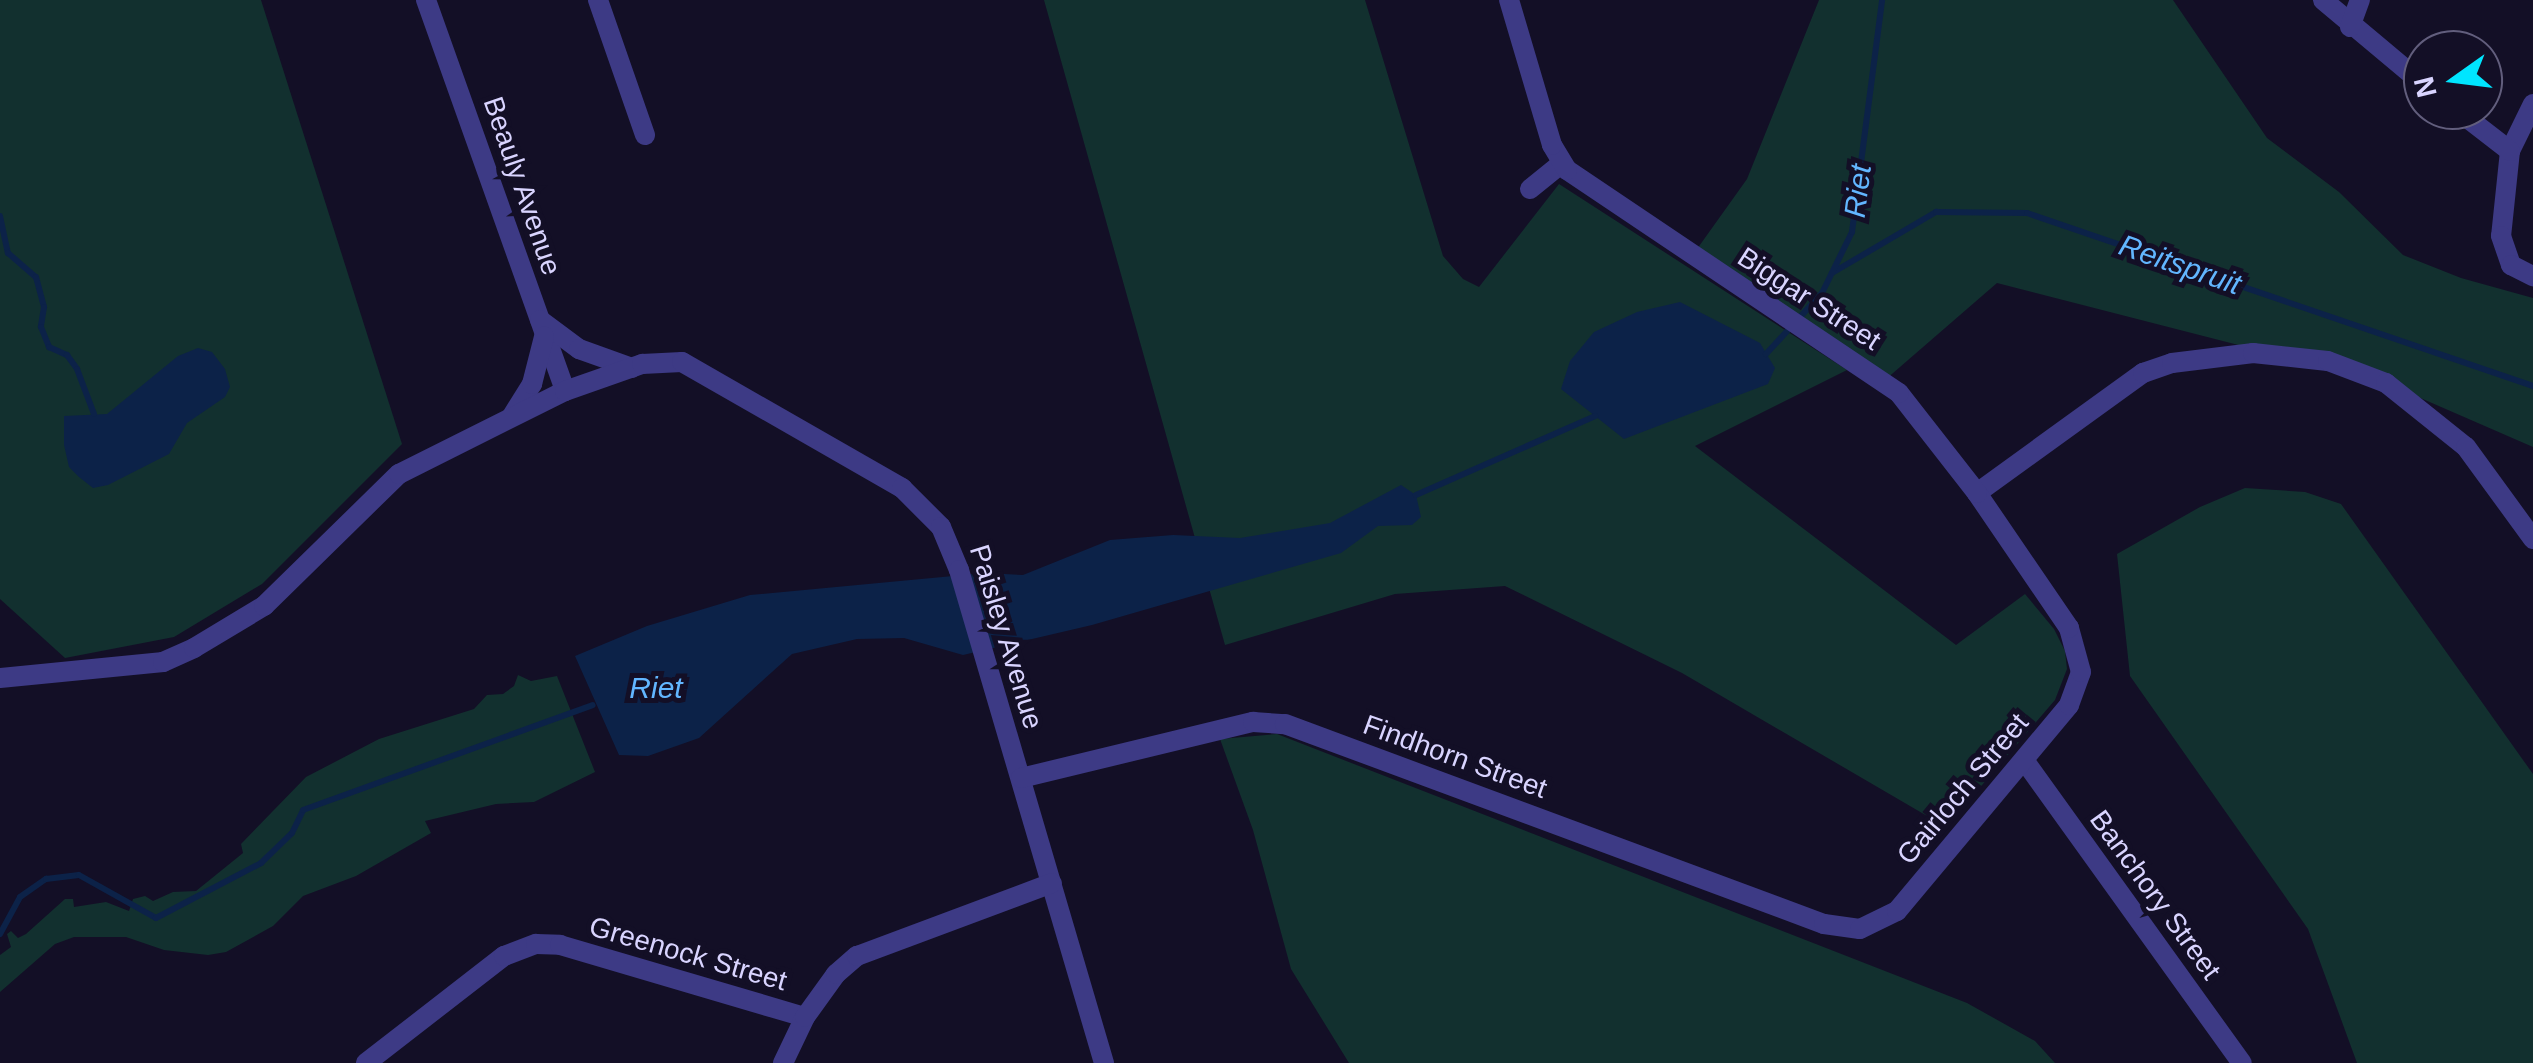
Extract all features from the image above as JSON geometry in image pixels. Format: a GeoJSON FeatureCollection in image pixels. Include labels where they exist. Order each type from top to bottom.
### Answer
{"type":"FeatureCollection","features":[{"type":"Feature","properties":{"kind":"street"},"geometry":{"type":"LineString","coordinates":[[598,0],[645,134]]}},
{"type":"Feature","properties":{"kind":"street"},"geometry":{"type":"LineString","coordinates":[[1510,0],[1552,144],[1562,163],[1530,189]]}},
{"type":"Feature","properties":{"kind":"street"},"geometry":{"type":"LineString","coordinates":[[2323,0],[2403,68]]}},
{"type":"Feature","properties":{"kind":"street"},"geometry":{"type":"LineString","coordinates":[[2350,27],[2360,0]]}},
{"type":"Feature","properties":{"kind":"street","name":"Beauly Avenue"},"geometry":{"type":"LineString","coordinates":[[431,1],[565,391]]}},
{"type":"Feature","properties":{"kind":"street"},"geometry":{"type":"LineString","coordinates":[[2526,274],[2506,259],[2500,236],[2510,151],[2533,104]]}},
{"type":"Feature","properties":{"kind":"street"},"geometry":{"type":"LineString","coordinates":[[2483,130],[2510,151]]}},
{"type":"Feature","properties":{"kind":"street","name":"Biggar Street"},"geometry":{"type":"LineString","coordinates":[[1562,163],[1770,310],[1892,387],[1977,493],[2069,628],[2081,663]]}},
{"type":"Feature","properties":{"kind":"street"},"geometry":{"type":"LineString","coordinates":[[511,418],[532,384],[542,327],[595,357],[632,368]]}},
{"type":"Feature","properties":{"kind":"street"},"geometry":{"type":"LineString","coordinates":[[1977,493],[2143,373],[2172,363],[2253,353],[2328,361],[2386,383],[2466,447],[2533,539]]}},
{"type":"Feature","properties":{"kind":"street","name":"Paisley Avenue"},"geometry":{"type":"LineString","coordinates":[[0,678],[163,662],[264,606],[399,474],[565,391],[662,362],[692,366],[902,488],[941,527],[959,570],[1104,1063]]}},
{"type":"Feature","properties":{"kind":"street","name":"Gairloch Street"},"geometry":{"type":"LineString","coordinates":[[1860,929],[1897,911],[2024,760],[2069,705],[2081,663]]}},
{"type":"Feature","properties":{"kind":"street","name":"Findhorn Street"},"geometry":{"type":"LineString","coordinates":[[1022,778],[1253,722],[1284,724],[1824,924],[1860,929]]}},
{"type":"Feature","properties":{"kind":"street","name":"Banchory Street"},"geometry":{"type":"LineString","coordinates":[[2024,760],[2242,1063]]}},
{"type":"Feature","properties":{"kind":"street","name":"Greenock Street"},"geometry":{"type":"LineString","coordinates":[[366,1063],[504,956],[536,944],[560,945],[805,1017],[836,974],[857,956],[1052,883]]}},
{"type":"Feature","properties":{"kind":"street"},"geometry":{"type":"LineString","coordinates":[[782,1063],[805,1017]]}},
{"type":"Feature","properties":{"kind":"green space"},"geometry":{"type":"Polygon","coordinates":[[[0,0],[261,0],[402,444],[262,584],[174,637],[65,658],[0,599],[0,0]]]}},
{"type":"Feature","properties":{"kind":"green space"},"geometry":{"type":"Polygon","coordinates":[[[1044,0],[1365,0],[1443,256],[1463,279],[1479,287],[1559,184],[1847,370],[1695,446],[1956,645],[2025,594],[2054,629],[2065,651],[2067,669],[2055,700],[1946,827],[1682,673],[1505,586],[1395,594],[1225,645],[1044,0]]]}},
{"type":"Feature","properties":{"kind":"green space"},"geometry":{"type":"Polygon","coordinates":[[[1819,0],[2173,0],[2267,138],[2339,192],[2403,255],[2461,278],[2533,298],[2533,447],[2386,383],[1997,283],[1885,380],[1692,256],[1747,179],[1819,0]]]}},
{"type":"Feature","properties":{"kind":"green space"},"geometry":{"type":"Polygon","coordinates":[[[2245,488],[2305,492],[2341,504],[2533,774],[2533,1063],[2357,1063],[2308,929],[2130,676],[2117,554],[2200,507],[2245,488]]]}},
{"type":"Feature","properties":{"kind":"green space"},"geometry":{"type":"Polygon","coordinates":[[[518,675],[531,681],[557,676],[595,772],[534,802],[496,804],[425,821],[431,833],[356,876],[303,896],[273,926],[226,952],[208,955],[164,950],[126,937],[74,937],[55,944],[0,992],[0,955],[11,947],[7,934],[11,931],[18,938],[26,934],[65,899],[73,899],[74,907],[106,902],[129,911],[133,899],[145,896],[153,901],[173,892],[196,891],[243,853],[241,844],[306,777],[379,739],[474,709],[487,695],[503,694],[514,686],[518,675]]]}},
{"type":"Feature","properties":{"kind":"green space"},"geometry":{"type":"Polygon","coordinates":[[[1277,734],[1967,1003],[2035,1041],[2055,1063],[1349,1063],[1291,969],[1253,830],[1220,739],[1277,734]]]}},
{"type":"Feature","properties":{"kind":"water"},"geometry":{"type":"Polygon","coordinates":[[[1680,302],[1760,343],[1775,368],[1768,384],[1624,439],[1561,389],[1570,361],[1594,332],[1637,312],[1680,302]]]}},
{"type":"Feature","properties":{"kind":"water"},"geometry":{"type":"Polygon","coordinates":[[[198,348],[212,352],[225,369],[230,387],[225,397],[187,423],[169,454],[108,485],[93,488],[69,467],[64,416],[107,414],[178,356],[198,348]]]}},
{"type":"Feature","properties":{"kind":"water","name":"Riet"},"geometry":{"type":"Polygon","coordinates":[[[1401,485],[1416,495],[1421,517],[1412,525],[1378,526],[1341,553],[1092,625],[963,655],[904,638],[857,639],[792,654],[699,738],[648,756],[619,755],[575,656],[647,626],[750,595],[985,573],[1023,575],[1110,540],[1173,535],[1240,538],[1330,523],[1401,485]]]}},
{"type":"Feature","properties":{"kind":"waterway","name":"Riet"},"geometry":{"type":"LineString","coordinates":[[1766,354],[1822,293],[1852,232],[1882,0]]}},
{"type":"Feature","properties":{"kind":"waterway","name":"Reitspruit"},"geometry":{"type":"LineString","coordinates":[[1832,273],[1936,212],[2027,213],[2533,386]]}},
{"type":"Feature","properties":{"kind":"waterway"},"geometry":{"type":"LineString","coordinates":[[0,216],[8,253],[36,277],[44,307],[41,327],[49,347],[67,355],[77,369],[94,414]]}},
{"type":"Feature","properties":{"kind":"waterway","name":"Riet"},"geometry":{"type":"LineString","coordinates":[[1416,495],[1595,416]]}},
{"type":"Feature","properties":{"kind":"waterway","name":"Riet"},"geometry":{"type":"LineString","coordinates":[[0,934],[20,897],[46,879],[79,875],[156,918],[261,863],[292,833],[303,810],[593,705]]}}]}
